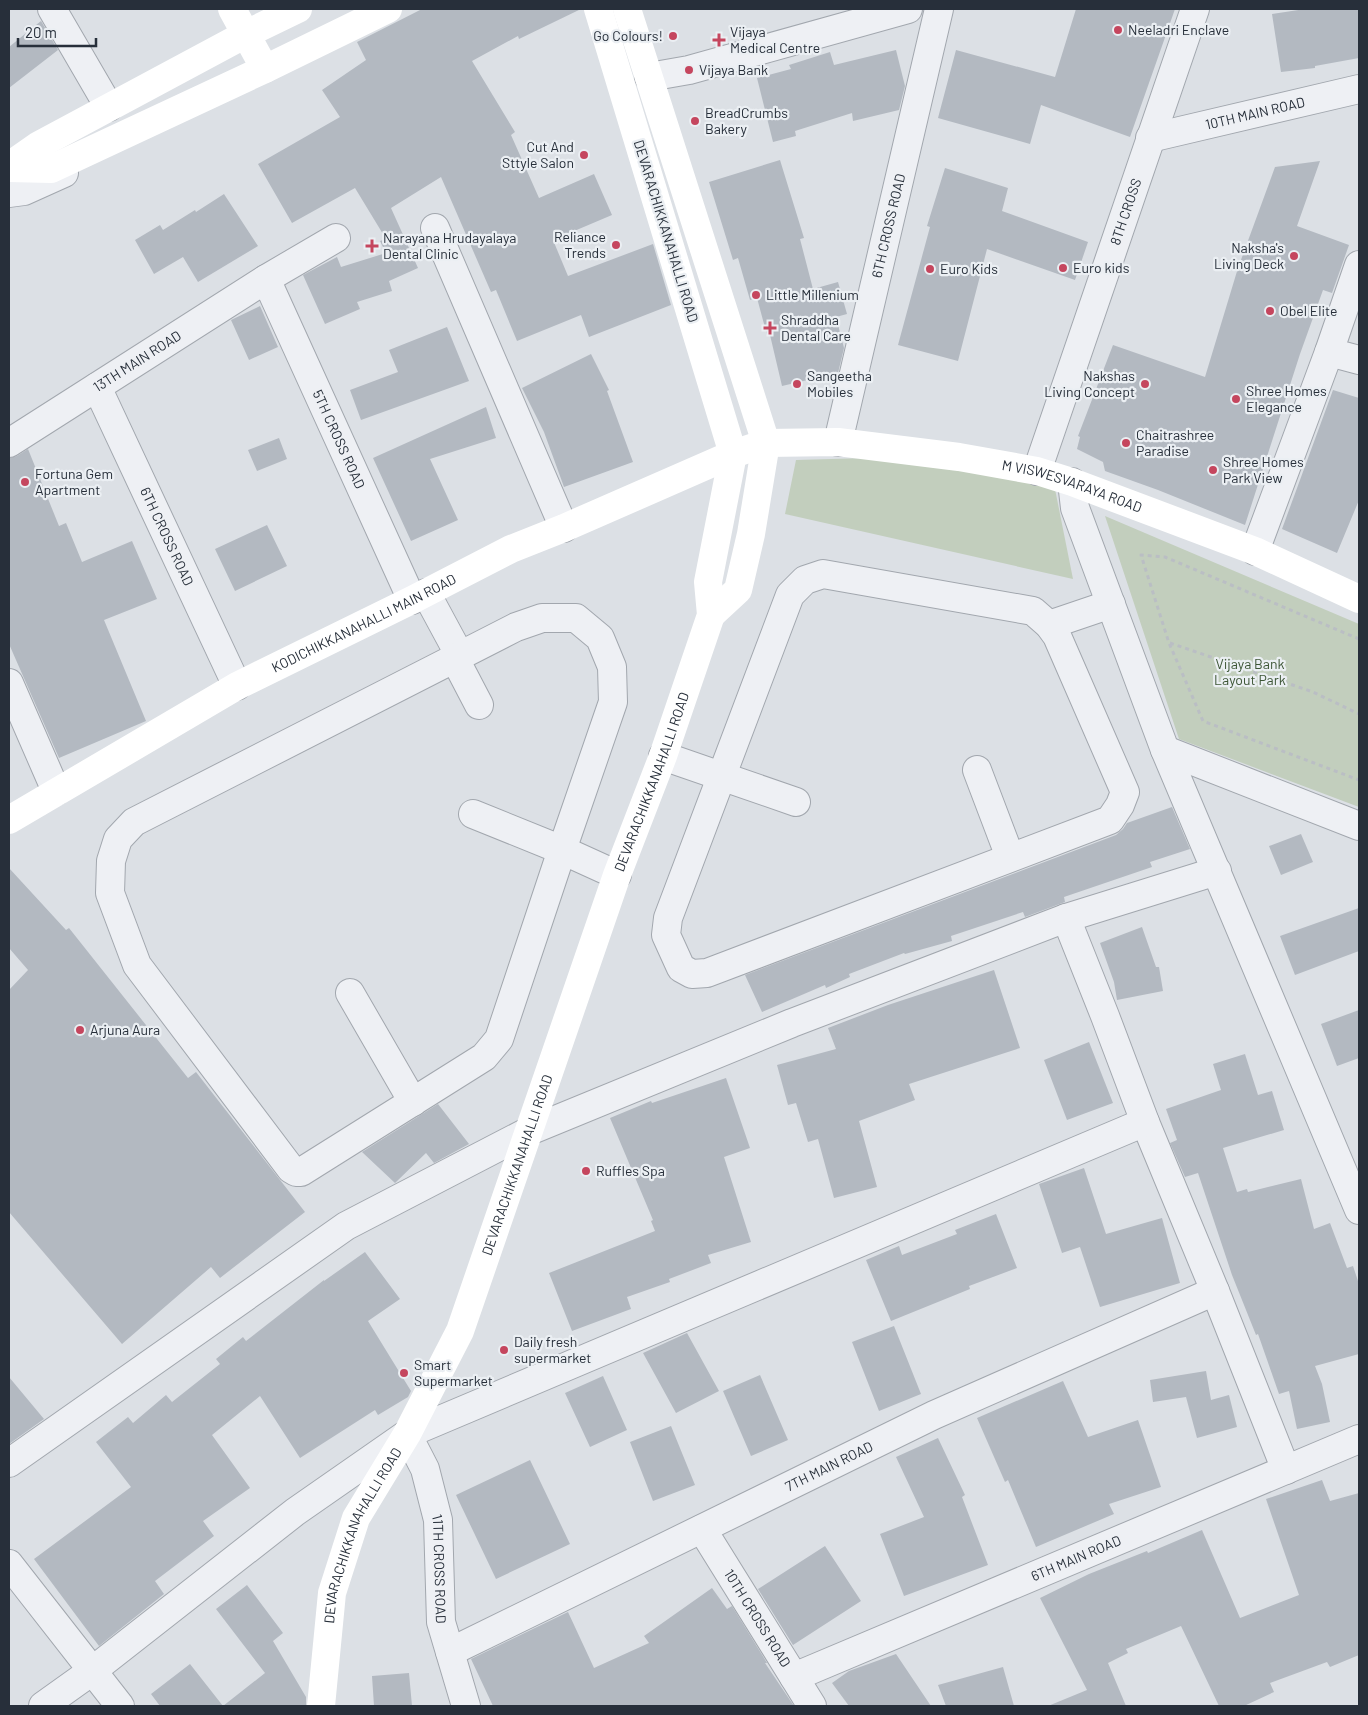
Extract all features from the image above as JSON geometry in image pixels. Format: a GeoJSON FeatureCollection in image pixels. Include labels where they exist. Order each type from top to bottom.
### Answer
{"type":"FeatureCollection","features":[{"type":"Feature","properties":{"kind":"street"},"geometry":{"type":"LineString","coordinates":[[52,9],[109,107]]}},
{"type":"Feature","properties":{"kind":"street"},"geometry":{"type":"LineString","coordinates":[[232,9],[266,69]]}},
{"type":"Feature","properties":{"kind":"street"},"geometry":{"type":"LineString","coordinates":[[9,167],[39,144],[246,34],[298,9]]}},
{"type":"Feature","properties":{"kind":"street"},"geometry":{"type":"LineString","coordinates":[[9,193],[24,191],[58,171],[388,9]]}},
{"type":"Feature","properties":{"kind":"street","name":"DEVARACHIKKANAHALLI ROAD"},"geometry":{"type":"LineString","coordinates":[[322,1706],[332,1593],[356,1518],[407,1434],[460,1331],[617,875],[663,756],[712,615],[708,582],[733,454],[598,9]]}},
{"type":"Feature","properties":{"kind":"street"},"geometry":{"type":"LineString","coordinates":[[627,9],[766,443],[733,454]]}},
{"type":"Feature","properties":{"kind":"street"},"geometry":{"type":"LineString","coordinates":[[649,77],[689,70],[908,9]]}},
{"type":"Feature","properties":{"kind":"street","name":"6TH CROSS ROAD"},"geometry":{"type":"LineString","coordinates":[[838,442],[939,9]]}},
{"type":"Feature","properties":{"kind":"street","name":"8TH CROSS"},"geometry":{"type":"LineString","coordinates":[[1037,471],[1195,9]]}},
{"type":"Feature","properties":{"kind":"street","name":"10TH MAIN ROAD"},"geometry":{"type":"LineString","coordinates":[[1150,138],[1359,89]]}},
{"type":"Feature","properties":{"kind":"street"},"geometry":{"type":"LineString","coordinates":[[39,144],[58,171]]}},
{"type":"Feature","properties":{"kind":"street"},"geometry":{"type":"LineString","coordinates":[[9,167],[58,171]]}},
{"type":"Feature","properties":{"kind":"street"},"geometry":{"type":"LineString","coordinates":[[435,228],[564,528]]}},
{"type":"Feature","properties":{"kind":"street","name":"13TH MAIN ROAD"},"geometry":{"type":"LineString","coordinates":[[9,444],[266,279],[336,238]]}},
{"type":"Feature","properties":{"kind":"street"},"geometry":{"type":"LineString","coordinates":[[1255,551],[1329,352],[1359,265]]}},
{"type":"Feature","properties":{"kind":"street","name":"5TH CROSS ROAD"},"geometry":{"type":"LineString","coordinates":[[266,279],[418,597],[457,657],[479,705]]}},
{"type":"Feature","properties":{"kind":"street"},"geometry":{"type":"LineString","coordinates":[[1329,352],[1359,360]]}},
{"type":"Feature","properties":{"kind":"street","name":"6TH CROSS ROAD"},"geometry":{"type":"LineString","coordinates":[[97,387],[237,686]]}},
{"type":"Feature","properties":{"kind":"street","name":"M VISWESVARAYA ROAD"},"geometry":{"type":"LineString","coordinates":[[766,443],[838,442],[959,457],[1037,471],[1072,482],[1255,551],[1359,599]]}},
{"type":"Feature","properties":{"kind":"street","name":"DEVARACHIKKANAHALLI ROAD"},"geometry":{"type":"LineString","coordinates":[[712,615],[738,590],[751,534],[766,443]]}},
{"type":"Feature","properties":{"kind":"street","name":"KODICHIKKANAHALLI MAIN ROAD"},"geometry":{"type":"LineString","coordinates":[[9,820],[237,686],[511,549],[564,528],[733,454]]}},
{"type":"Feature","properties":{"kind":"street"},"geometry":{"type":"LineString","coordinates":[[1072,482],[1075,508],[1165,750],[1359,1210]]}},
{"type":"Feature","properties":{"kind":"street"},"geometry":{"type":"LineString","coordinates":[[823,574],[1033,611],[1049,625],[1057,636],[1124,792],[1120,805],[1110,820],[707,973],[692,974],[681,968],[666,935],[668,918],[790,594],[804,580],[823,574]]}},
{"type":"Feature","properties":{"kind":"street"},"geometry":{"type":"LineString","coordinates":[[1049,625],[1111,604]]}},
{"type":"Feature","properties":{"kind":"street"},"geometry":{"type":"LineString","coordinates":[[542,618],[576,618],[600,638],[612,667],[613,702],[562,850],[499,1039],[484,1057],[302,1172],[290,1169],[137,964],[110,892],[111,861],[118,839],[134,822],[516,627],[542,618]]}},
{"type":"Feature","properties":{"kind":"street"},"geometry":{"type":"LineString","coordinates":[[9,683],[56,791]]}},
{"type":"Feature","properties":{"kind":"street"},"geometry":{"type":"LineString","coordinates":[[1165,750],[1359,826]]}},
{"type":"Feature","properties":{"kind":"street"},"geometry":{"type":"LineString","coordinates":[[663,756],[796,802]]}},
{"type":"Feature","properties":{"kind":"street"},"geometry":{"type":"LineString","coordinates":[[977,770],[1010,858]]}},
{"type":"Feature","properties":{"kind":"street"},"geometry":{"type":"LineString","coordinates":[[473,814],[562,850],[617,875]]}},
{"type":"Feature","properties":{"kind":"street"},"geometry":{"type":"LineString","coordinates":[[9,1463],[346,1226],[529,1132],[792,1023],[1066,918],[1216,871]]}},
{"type":"Feature","properties":{"kind":"street"},"geometry":{"type":"LineString","coordinates":[[1066,918],[1144,1122],[1215,1291],[1286,1470]]}},
{"type":"Feature","properties":{"kind":"street"},"geometry":{"type":"LineString","coordinates":[[350,993],[413,1102]]}},
{"type":"Feature","properties":{"kind":"street"},"geometry":{"type":"LineString","coordinates":[[43,1706],[92,1671],[295,1512],[407,1434],[1144,1122]]}},
{"type":"Feature","properties":{"kind":"street","name":"7TH MAIN ROAD"},"geometry":{"type":"LineString","coordinates":[[450,1652],[934,1415],[1215,1291]]}},
{"type":"Feature","properties":{"kind":"street","name":"11TH CROSS ROAD"},"geometry":{"type":"LineString","coordinates":[[407,1434],[425,1469],[438,1520],[441,1622],[466,1706]]}},
{"type":"Feature","properties":{"kind":"street","name":"6TH MAIN ROAD"},"geometry":{"type":"LineString","coordinates":[[794,1677],[1359,1439]]}},
{"type":"Feature","properties":{"kind":"street","name":"10TH CROSS ROAD"},"geometry":{"type":"LineString","coordinates":[[702,1529],[812,1706]]}},
{"type":"Feature","properties":{"kind":"street"},"geometry":{"type":"LineString","coordinates":[[9,1564],[120,1706]]}},
{"type":"Feature","properties":{"kind":"path"},"geometry":{"type":"LineString","coordinates":[[1359,639],[1165,557],[1141,555],[1169,643],[1203,721],[1359,780]]}},
{"type":"Feature","properties":{"kind":"path"},"geometry":{"type":"LineString","coordinates":[[1169,643],[1313,692],[1359,714]]}},
{"type":"Feature","properties":{"kind":"green space"},"geometry":{"type":"Polygon","coordinates":[[[867,458],[961,468],[1055,489],[1073,579],[785,514],[796,460],[867,458]]]}},
{"type":"Feature","properties":{"kind":"green space","name":"Vijaya Bank Layout Park"},"geometry":{"type":"Polygon","coordinates":[[[1105,516],[1359,624],[1359,807],[1179,739],[1105,516]]]}},
{"type":"Feature","properties":{"kind":"building"},"geometry":{"type":"Polygon","coordinates":[[[422,9],[581,9],[519,39],[518,36],[472,61],[515,132],[511,135],[539,198],[594,174],[612,215],[553,240],[568,276],[653,244],[671,305],[589,337],[581,315],[517,341],[496,290],[491,292],[441,177],[391,208],[418,268],[389,281],[392,291],[357,302],[360,309],[325,324],[303,275],[337,257],[341,267],[386,253],[380,241],[386,239],[355,188],[292,223],[258,164],[340,117],[322,90],[366,60],[357,42],[422,9]]]}},
{"type":"Feature","properties":{"kind":"building"},"geometry":{"type":"Polygon","coordinates":[[[1076,9],[1175,9],[1130,137],[1041,105],[1030,144],[938,118],[956,50],[1055,77],[1076,9]]]}},
{"type":"Feature","properties":{"kind":"building"},"geometry":{"type":"Polygon","coordinates":[[[1305,9],[1359,9],[1359,58],[1315,66],[1315,68],[1281,72],[1272,14],[1305,9]]]}},
{"type":"Feature","properties":{"kind":"building"},"geometry":{"type":"Polygon","coordinates":[[[41,21],[58,50],[9,88],[9,47],[41,21]]]}},
{"type":"Feature","properties":{"kind":"building"},"geometry":{"type":"Polygon","coordinates":[[[896,50],[905,86],[899,110],[853,121],[852,113],[795,131],[796,136],[773,142],[757,78],[791,69],[789,65],[830,52],[834,65],[896,50]]]}},
{"type":"Feature","properties":{"kind":"building"},"geometry":{"type":"Polygon","coordinates":[[[780,160],[804,238],[800,239],[813,289],[838,282],[847,314],[836,317],[844,348],[838,373],[782,386],[770,335],[767,335],[757,298],[750,300],[738,258],[733,260],[709,182],[780,160]]]}},
{"type":"Feature","properties":{"kind":"building"},"geometry":{"type":"Polygon","coordinates":[[[1320,161],[1297,226],[1349,245],[1332,293],[1323,290],[1300,354],[1245,525],[1105,471],[1103,462],[1077,449],[1080,437],[1078,436],[1113,345],[1205,377],[1238,268],[1275,167],[1320,161]]]}},
{"type":"Feature","properties":{"kind":"building"},"geometry":{"type":"Polygon","coordinates":[[[945,168],[1008,188],[1002,211],[1088,242],[1075,280],[987,249],[958,361],[898,345],[930,227],[927,226],[945,168]]]}},
{"type":"Feature","properties":{"kind":"building"},"geometry":{"type":"Polygon","coordinates":[[[224,194],[258,246],[198,282],[183,257],[154,274],[135,240],[160,225],[163,230],[224,194]]]}},
{"type":"Feature","properties":{"kind":"building"},"geometry":{"type":"Polygon","coordinates":[[[260,306],[278,347],[249,360],[231,320],[260,306]]]}},
{"type":"Feature","properties":{"kind":"building"},"geometry":{"type":"Polygon","coordinates":[[[447,327],[469,381],[361,420],[350,390],[398,372],[389,350],[447,327]]]}},
{"type":"Feature","properties":{"kind":"building"},"geometry":{"type":"Polygon","coordinates":[[[591,354],[609,390],[607,391],[633,462],[564,487],[544,432],[522,388],[591,354]]]}},
{"type":"Feature","properties":{"kind":"building"},"geometry":{"type":"Polygon","coordinates":[[[1333,390],[1359,398],[1359,500],[1337,553],[1282,529],[1333,390]]]}},
{"type":"Feature","properties":{"kind":"building"},"geometry":{"type":"Polygon","coordinates":[[[486,407],[496,438],[430,459],[458,520],[411,541],[373,458],[486,407]]]}},
{"type":"Feature","properties":{"kind":"building"},"geometry":{"type":"Polygon","coordinates":[[[279,438],[287,459],[257,471],[248,450],[279,438]]]}},
{"type":"Feature","properties":{"kind":"building"},"geometry":{"type":"Polygon","coordinates":[[[28,449],[59,526],[66,523],[82,562],[132,541],[157,599],[104,620],[146,721],[59,758],[9,644],[9,458],[17,456],[28,449]]]}},
{"type":"Feature","properties":{"kind":"building"},"geometry":{"type":"Polygon","coordinates":[[[267,525],[287,566],[235,591],[215,549],[267,525]]]}},
{"type":"Feature","properties":{"kind":"building"},"geometry":{"type":"Polygon","coordinates":[[[1172,807],[1190,849],[1150,862],[1152,867],[1064,897],[1065,902],[1025,917],[1023,912],[951,936],[952,941],[904,953],[849,974],[850,977],[826,988],[825,985],[762,1012],[745,975],[1116,835],[1127,823],[1172,807]]]}},
{"type":"Feature","properties":{"kind":"building"},"geometry":{"type":"Polygon","coordinates":[[[1301,834],[1313,862],[1281,875],[1269,846],[1301,834]]]}},
{"type":"Feature","properties":{"kind":"building"},"geometry":{"type":"Polygon","coordinates":[[[9,868],[66,930],[69,928],[188,1078],[196,1072],[305,1212],[220,1278],[211,1267],[122,1344],[9,1212],[9,990],[28,970],[9,948],[9,868]]]}},
{"type":"Feature","properties":{"kind":"building"},"geometry":{"type":"Polygon","coordinates":[[[1359,908],[1359,951],[1295,975],[1280,936],[1359,908]]]}},
{"type":"Feature","properties":{"kind":"building"},"geometry":{"type":"Polygon","coordinates":[[[1142,927],[1156,967],[1159,967],[1163,991],[1117,1000],[1114,982],[1100,943],[1142,927]]]}},
{"type":"Feature","properties":{"kind":"building"},"geometry":{"type":"Polygon","coordinates":[[[994,970],[1020,1048],[909,1084],[915,1100],[859,1121],[877,1187],[834,1198],[818,1139],[808,1142],[796,1103],[788,1105],[777,1065],[836,1049],[828,1028],[888,1005],[994,970]]]}},
{"type":"Feature","properties":{"kind":"building"},"geometry":{"type":"Polygon","coordinates":[[[1359,1010],[1359,1058],[1337,1066],[1321,1024],[1359,1010]]]}},
{"type":"Feature","properties":{"kind":"building"},"geometry":{"type":"Polygon","coordinates":[[[1089,1042],[1113,1103],[1067,1120],[1044,1060],[1089,1042]]]}},
{"type":"Feature","properties":{"kind":"building"},"geometry":{"type":"Polygon","coordinates":[[[1245,1054],[1258,1095],[1272,1091],[1284,1130],[1223,1148],[1237,1192],[1247,1189],[1248,1192],[1301,1179],[1314,1229],[1330,1223],[1347,1268],[1353,1266],[1359,1284],[1359,1354],[1315,1366],[1322,1384],[1330,1422],[1297,1429],[1289,1391],[1279,1394],[1258,1334],[1256,1335],[1232,1275],[1198,1173],[1185,1177],[1170,1143],[1177,1140],[1166,1109],[1221,1090],[1213,1064],[1245,1054]]]}},
{"type":"Feature","properties":{"kind":"building"},"geometry":{"type":"Polygon","coordinates":[[[726,1078],[750,1148],[724,1157],[751,1242],[708,1255],[711,1263],[669,1279],[670,1282],[627,1297],[631,1309],[572,1331],[549,1273],[655,1231],[651,1221],[653,1220],[610,1118],[651,1101],[652,1103],[726,1078]]]}},
{"type":"Feature","properties":{"kind":"building"},"geometry":{"type":"Polygon","coordinates":[[[438,1104],[469,1144],[434,1163],[426,1153],[395,1183],[362,1152],[438,1104]]]}},
{"type":"Feature","properties":{"kind":"building"},"geometry":{"type":"Polygon","coordinates":[[[1084,1168],[1106,1234],[1162,1218],[1180,1283],[1100,1307],[1080,1247],[1062,1253],[1039,1184],[1084,1168]]]}},
{"type":"Feature","properties":{"kind":"building"},"geometry":{"type":"Polygon","coordinates":[[[996,1214],[1017,1268],[969,1286],[970,1289],[891,1321],[866,1260],[899,1246],[902,1255],[957,1234],[955,1230],[996,1214]]]}},
{"type":"Feature","properties":{"kind":"building"},"geometry":{"type":"Polygon","coordinates":[[[365,1252],[400,1299],[368,1321],[411,1391],[408,1397],[378,1415],[375,1410],[300,1458],[260,1396],[212,1435],[250,1488],[203,1521],[214,1536],[155,1581],[164,1594],[99,1646],[34,1559],[131,1487],[96,1442],[128,1417],[133,1423],[166,1395],[172,1402],[220,1364],[216,1359],[243,1337],[246,1341],[324,1280],[365,1252]]]}},
{"type":"Feature","properties":{"kind":"building"},"geometry":{"type":"Polygon","coordinates":[[[894,1326],[921,1394],[879,1411],[852,1342],[894,1326]]]}},
{"type":"Feature","properties":{"kind":"building"},"geometry":{"type":"Polygon","coordinates":[[[687,1333],[719,1391],[676,1413],[643,1353],[687,1333]]]}},
{"type":"Feature","properties":{"kind":"building"},"geometry":{"type":"Polygon","coordinates":[[[1206,1371],[1211,1400],[1229,1395],[1237,1427],[1197,1438],[1186,1397],[1153,1402],[1150,1380],[1206,1371]]]}},
{"type":"Feature","properties":{"kind":"building"},"geometry":{"type":"Polygon","coordinates":[[[760,1375],[788,1440],[751,1456],[723,1391],[760,1375]]]}},
{"type":"Feature","properties":{"kind":"building"},"geometry":{"type":"Polygon","coordinates":[[[603,1376],[627,1430],[590,1447],[565,1393],[603,1376]]]}},
{"type":"Feature","properties":{"kind":"building"},"geometry":{"type":"Polygon","coordinates":[[[9,1377],[44,1419],[9,1444],[9,1377]]]}},
{"type":"Feature","properties":{"kind":"building"},"geometry":{"type":"Polygon","coordinates":[[[1063,1381],[1088,1437],[1138,1420],[1161,1487],[1109,1504],[1114,1514],[1036,1547],[1008,1480],[1005,1482],[977,1418],[1063,1381]]]}},
{"type":"Feature","properties":{"kind":"building"},"geometry":{"type":"Polygon","coordinates":[[[671,1426],[695,1485],[653,1501],[630,1442],[671,1426]]]}},
{"type":"Feature","properties":{"kind":"building"},"geometry":{"type":"Polygon","coordinates":[[[938,1438],[965,1495],[962,1497],[988,1565],[904,1596],[880,1534],[924,1517],[896,1457],[938,1438]]]}},
{"type":"Feature","properties":{"kind":"building"},"geometry":{"type":"Polygon","coordinates":[[[530,1460],[570,1544],[496,1579],[456,1495],[530,1460]]]}},
{"type":"Feature","properties":{"kind":"building"},"geometry":{"type":"Polygon","coordinates":[[[1322,1480],[1330,1501],[1359,1493],[1359,1655],[1330,1667],[1327,1662],[1270,1683],[1274,1692],[1244,1706],[1219,1706],[1181,1626],[1126,1649],[1128,1653],[1108,1663],[1126,1706],[1048,1706],[1087,1690],[1040,1598],[1089,1574],[1147,1551],[1148,1553],[1202,1530],[1240,1618],[1299,1595],[1266,1499],[1322,1480]]]}},
{"type":"Feature","properties":{"kind":"building"},"geometry":{"type":"Polygon","coordinates":[[[825,1546],[861,1601],[793,1645],[758,1589],[825,1546]]]}},
{"type":"Feature","properties":{"kind":"building"},"geometry":{"type":"Polygon","coordinates":[[[247,1585],[283,1633],[273,1641],[306,1697],[306,1706],[223,1706],[265,1673],[216,1609],[247,1585]]]}},
{"type":"Feature","properties":{"kind":"building"},"geometry":{"type":"Polygon","coordinates":[[[712,1588],[727,1609],[732,1606],[767,1663],[765,1663],[794,1706],[493,1706],[471,1659],[568,1612],[594,1668],[649,1643],[644,1636],[712,1588]]]}},
{"type":"Feature","properties":{"kind":"building"},"geometry":{"type":"Polygon","coordinates":[[[896,1654],[931,1706],[849,1706],[832,1683],[849,1671],[896,1654]]]}},
{"type":"Feature","properties":{"kind":"building"},"geometry":{"type":"Polygon","coordinates":[[[190,1664],[223,1706],[160,1706],[151,1694],[190,1664]]]}},
{"type":"Feature","properties":{"kind":"building"},"geometry":{"type":"Polygon","coordinates":[[[1003,1667],[1014,1706],[946,1706],[938,1685],[1003,1667]]]}},
{"type":"Feature","properties":{"kind":"building"},"geometry":{"type":"Polygon","coordinates":[[[409,1673],[412,1706],[374,1706],[372,1676],[409,1673]]]}},
{"type":"Feature","properties":{"kind":"place","name":"Neeladri Enclave"},"geometry":{"type":"Point","coordinates":[1118,30]}},
{"type":"Feature","properties":{"kind":"place","name":"Go Colours!"},"geometry":{"type":"Point","coordinates":[673,36]}},
{"type":"Feature","properties":{"kind":"place","name":"Vijaya Medical Centre"},"geometry":{"type":"Point","coordinates":[719,40]}},
{"type":"Feature","properties":{"kind":"place","name":"Vijaya Bank"},"geometry":{"type":"Point","coordinates":[689,70]}},
{"type":"Feature","properties":{"kind":"place","name":"BreadCrumbs Bakery"},"geometry":{"type":"Point","coordinates":[695,121]}},
{"type":"Feature","properties":{"kind":"place","name":"Cut And Sttyle Salon"},"geometry":{"type":"Point","coordinates":[584,155]}},
{"type":"Feature","properties":{"kind":"place","name":"Reliance Trends"},"geometry":{"type":"Point","coordinates":[616,245]}},
{"type":"Feature","properties":{"kind":"place","name":"Narayana Hrudayalaya Dental Clinic"},"geometry":{"type":"Point","coordinates":[372,246]}},
{"type":"Feature","properties":{"kind":"place","name":"Naksha's Living Deck"},"geometry":{"type":"Point","coordinates":[1294,256]}},
{"type":"Feature","properties":{"kind":"place","name":"Euro kids"},"geometry":{"type":"Point","coordinates":[1063,268]}},
{"type":"Feature","properties":{"kind":"place","name":"Euro Kids"},"geometry":{"type":"Point","coordinates":[930,269]}},
{"type":"Feature","properties":{"kind":"place","name":"Little Millenium"},"geometry":{"type":"Point","coordinates":[756,295]}},
{"type":"Feature","properties":{"kind":"place","name":"Obel Elite"},"geometry":{"type":"Point","coordinates":[1270,311]}},
{"type":"Feature","properties":{"kind":"place","name":"Shraddha Dental Care"},"geometry":{"type":"Point","coordinates":[770,328]}},
{"type":"Feature","properties":{"kind":"place","name":"Sangeetha Mobiles"},"geometry":{"type":"Point","coordinates":[797,384]}},
{"type":"Feature","properties":{"kind":"place","name":"Nakshas Living Concept"},"geometry":{"type":"Point","coordinates":[1145,384]}},
{"type":"Feature","properties":{"kind":"place","name":"Shree Homes Elegance"},"geometry":{"type":"Point","coordinates":[1236,399]}},
{"type":"Feature","properties":{"kind":"place","name":"Chaitrashree Paradise"},"geometry":{"type":"Point","coordinates":[1126,443]}},
{"type":"Feature","properties":{"kind":"place","name":"Shree Homes Park View"},"geometry":{"type":"Point","coordinates":[1213,470]}},
{"type":"Feature","properties":{"kind":"place","name":"Fortuna Gem Apartment"},"geometry":{"type":"Point","coordinates":[25,482]}},
{"type":"Feature","properties":{"kind":"place","name":"Arjuna Aura"},"geometry":{"type":"Point","coordinates":[80,1030]}},
{"type":"Feature","properties":{"kind":"place","name":"Ruffles Spa"},"geometry":{"type":"Point","coordinates":[586,1171]}},
{"type":"Feature","properties":{"kind":"place","name":"Daily fresh supermarket"},"geometry":{"type":"Point","coordinates":[504,1350]}},
{"type":"Feature","properties":{"kind":"place","name":"Smart Supermarket"},"geometry":{"type":"Point","coordinates":[404,1373]}}]}
